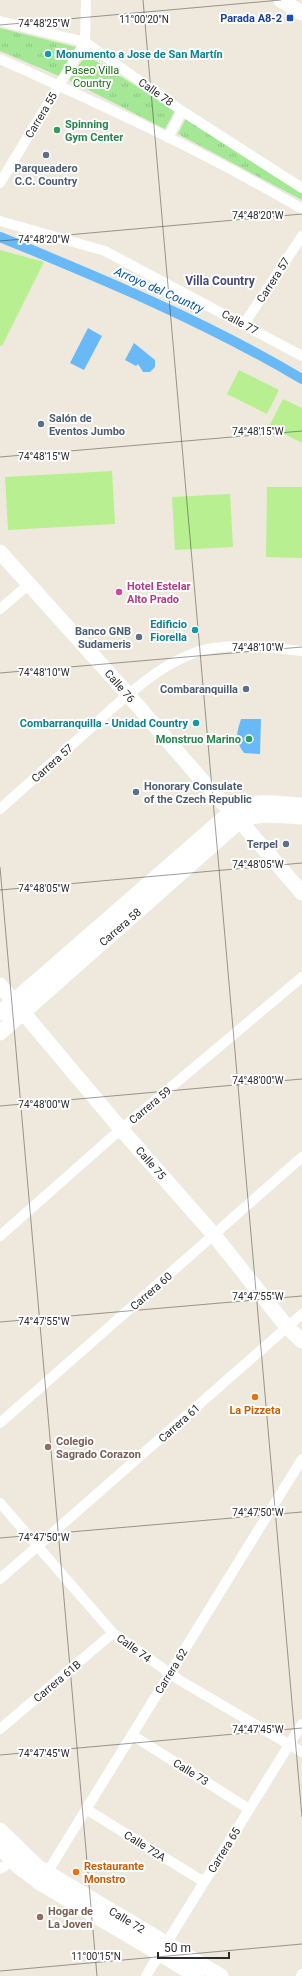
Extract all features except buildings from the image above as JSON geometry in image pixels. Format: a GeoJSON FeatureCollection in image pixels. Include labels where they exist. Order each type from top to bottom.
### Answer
{"type":"FeatureCollection","features":[{"type":"Feature","properties":{"kind":"street","name":"Carrera 55"},"geometry":{"type":"LineString","coordinates":[[0,183],[60,86],[85,42],[86,0]]}},
{"type":"Feature","properties":{"kind":"street"},"geometry":{"type":"LineString","coordinates":[[281,0],[302,13]]}},
{"type":"Feature","properties":{"kind":"street","name":"Calle 78"},"geometry":{"type":"LineString","coordinates":[[0,20],[85,42],[182,110],[302,188]]}},
{"type":"Feature","properties":{"kind":"street"},"geometry":{"type":"LineString","coordinates":[[0,59],[168,138],[261,185],[302,209]]}},
{"type":"Feature","properties":{"kind":"street"},"geometry":{"type":"LineString","coordinates":[[168,138],[182,110]]}},
{"type":"Feature","properties":{"kind":"street","name":"Calle 77"},"geometry":{"type":"LineString","coordinates":[[0,221],[105,252],[244,324],[302,356]]}},
{"type":"Feature","properties":{"kind":"street","name":"Carrera 57"},"geometry":{"type":"LineString","coordinates":[[244,324],[302,236]]}},
{"type":"Feature","properties":{"kind":"street","name":"Calle 76"},"geometry":{"type":"LineString","coordinates":[[0,552],[200,778],[236,816],[302,893]]}},
{"type":"Feature","properties":{"kind":"street"},"geometry":{"type":"LineString","coordinates":[[0,609],[29,584]]}},
{"type":"Feature","properties":{"kind":"street","name":"Carrera 57"},"geometry":{"type":"LineString","coordinates":[[0,809],[128,695],[159,672],[180,660],[214,648],[251,646],[302,651]]}},
{"type":"Feature","properties":{"kind":"street"},"geometry":{"type":"LineString","coordinates":[[302,805],[250,803],[241,805],[236,816],[302,816]]}},
{"type":"Feature","properties":{"kind":"street","name":"Carrera 58"},"geometry":{"type":"LineString","coordinates":[[0,1033],[140,901],[236,816]]}},
{"type":"Feature","properties":{"kind":"street","name":"Carrera 58"},"geometry":{"type":"LineString","coordinates":[[0,1013],[140,901]]}},
{"type":"Feature","properties":{"kind":"street","name":"Carrera 59"},"geometry":{"type":"LineString","coordinates":[[0,1236],[121,1130],[302,977]]}},
{"type":"Feature","properties":{"kind":"street","name":"Calle 75"},"geometry":{"type":"LineString","coordinates":[[0,985],[121,1130],[214,1236],[287,1327],[302,1341]]}},
{"type":"Feature","properties":{"kind":"street","name":"Carrera 60"},"geometry":{"type":"LineString","coordinates":[[0,1423],[302,1157]]}},
{"type":"Feature","properties":{"kind":"street","name":"Carrera 61"},"geometry":{"type":"LineString","coordinates":[[0,1579],[302,1314]]}},
{"type":"Feature","properties":{"kind":"street","name":"Carrera 62"},"geometry":{"type":"LineString","coordinates":[[44,1878],[302,1459]]}},
{"type":"Feature","properties":{"kind":"street","name":"Calle 74"},"geometry":{"type":"LineString","coordinates":[[0,1502],[113,1633],[170,1674],[302,1752]]}},
{"type":"Feature","properties":{"kind":"street","name":"Carrera 61B"},"geometry":{"type":"LineString","coordinates":[[0,1729],[113,1633]]}},
{"type":"Feature","properties":{"kind":"street","name":"Carrera 65"},"geometry":{"type":"LineString","coordinates":[[146,1976],[302,1724]]}},
{"type":"Feature","properties":{"kind":"street","name":"Calle 73"},"geometry":{"type":"LineString","coordinates":[[132,1735],[249,1808]]}},
{"type":"Feature","properties":{"kind":"street","name":"Calle 72A"},"geometry":{"type":"LineString","coordinates":[[86,1809],[204,1882]]}},
{"type":"Feature","properties":{"kind":"street","name":"Calle 72"},"geometry":{"type":"LineString","coordinates":[[0,1830],[18,1857]]}},
{"type":"Feature","properties":{"kind":"street","name":"Calle 72"},"geometry":{"type":"LineString","coordinates":[[0,1847],[18,1857],[44,1878],[162,1948],[221,1976]]}},
{"type":"Feature","properties":{"kind":"street"},"geometry":{"type":"LineString","coordinates":[[0,1869],[18,1857]]}},
{"type":"Feature","properties":{"kind":"street","name":"Calle 72"},"geometry":{"type":"LineString","coordinates":[[162,1948],[197,1976]]}},
{"type":"Feature","properties":{"kind":"green space","name":"Paseo Villa Country"},"geometry":{"type":"Polygon","coordinates":[[[0,28],[76,47],[59,76],[0,51],[0,28]]]}},
{"type":"Feature","properties":{"kind":"green space","name":"Paseo Villa Country"},"geometry":{"type":"Polygon","coordinates":[[[86,55],[175,110],[165,129],[69,80],[86,55]]]}},
{"type":"Feature","properties":{"kind":"green space"},"geometry":{"type":"Polygon","coordinates":[[[186,118],[302,191],[302,200],[178,134],[186,118]]]}},
{"type":"Feature","properties":{"kind":"green space"},"geometry":{"type":"Polygon","coordinates":[[[0,250],[44,262],[2,346],[0,345],[0,250]]]}},
{"type":"Feature","properties":{"kind":"green space"},"geometry":{"type":"Polygon","coordinates":[[[239,370],[279,390],[267,414],[227,394],[239,370]]]}},
{"type":"Feature","properties":{"kind":"green space"},"geometry":{"type":"Polygon","coordinates":[[[283,399],[302,408],[302,443],[269,426],[283,399]]]}},
{"type":"Feature","properties":{"kind":"green space"},"geometry":{"type":"Polygon","coordinates":[[[112,471],[115,524],[8,530],[5,477],[112,471]]]}},
{"type":"Feature","properties":{"kind":"green space"},"geometry":{"type":"Polygon","coordinates":[[[267,487],[302,487],[302,558],[266,557],[267,487]]]}},
{"type":"Feature","properties":{"kind":"green space"},"geometry":{"type":"Polygon","coordinates":[[[230,494],[233,547],[175,550],[172,497],[230,494]]]}},
{"type":"Feature","properties":{"kind":"water"},"geometry":{"type":"Polygon","coordinates":[[[88,328],[102,336],[84,370],[70,363],[88,328]]]}},
{"type":"Feature","properties":{"kind":"water"},"geometry":{"type":"Polygon","coordinates":[[[134,343],[155,360],[155,367],[150,372],[143,372],[138,364],[136,366],[125,360],[134,343]]]}},
{"type":"Feature","properties":{"kind":"water","name":"Monstruo Marino"},"geometry":{"type":"Polygon","coordinates":[[[241,719],[261,719],[260,754],[244,753],[241,748],[237,737],[241,719]]]}},
{"type":"Feature","properties":{"kind":"waterway","name":"Arroyo del Country"},"geometry":{"type":"LineString","coordinates":[[0,237],[154,302],[266,358],[302,379]]}},
{"type":"Feature","properties":{"kind":"place","name":"Parada A8-2"},"geometry":{"type":"Point","coordinates":[290,18]}},
{"type":"Feature","properties":{"kind":"place","name":"Monumento a Jose de San Martín"},"geometry":{"type":"Point","coordinates":[48,54]}},
{"type":"Feature","properties":{"kind":"place","name":"Spinning Gym Center"},"geometry":{"type":"Point","coordinates":[57,130]}},
{"type":"Feature","properties":{"kind":"place","name":"Parqueadero C.C. Country"},"geometry":{"type":"Point","coordinates":[46,155]}},
{"type":"Feature","properties":{"kind":"place","name":"Salón de Eventos Jumbo"},"geometry":{"type":"Point","coordinates":[41,424]}},
{"type":"Feature","properties":{"kind":"place","name":"Hotel Estelar Alto Prado"},"geometry":{"type":"Point","coordinates":[119,592]}},
{"type":"Feature","properties":{"kind":"place","name":"Edificio Fiorella"},"geometry":{"type":"Point","coordinates":[195,630]}},
{"type":"Feature","properties":{"kind":"place","name":"Banco GNB Sudameris"},"geometry":{"type":"Point","coordinates":[139,637]}},
{"type":"Feature","properties":{"kind":"place","name":"Combaranquilla"},"geometry":{"type":"Point","coordinates":[246,689]}},
{"type":"Feature","properties":{"kind":"place","name":"Combarranquilla - Unidad Country"},"geometry":{"type":"Point","coordinates":[196,723]}},
{"type":"Feature","properties":{"kind":"place","name":"Monstruo Marino"},"geometry":{"type":"Point","coordinates":[249,739]}},
{"type":"Feature","properties":{"kind":"place","name":"Honorary Consulate of the Czech Republic"},"geometry":{"type":"Point","coordinates":[136,792]}},
{"type":"Feature","properties":{"kind":"place","name":"Terpel"},"geometry":{"type":"Point","coordinates":[286,844]}},
{"type":"Feature","properties":{"kind":"place","name":"La Pizzeta"},"geometry":{"type":"Point","coordinates":[255,1397]}},
{"type":"Feature","properties":{"kind":"place","name":"Colegio Sagrado Corazon"},"geometry":{"type":"Point","coordinates":[48,1447]}},
{"type":"Feature","properties":{"kind":"place","name":"Restaurante Monstro"},"geometry":{"type":"Point","coordinates":[76,1872]}},
{"type":"Feature","properties":{"kind":"place","name":"Hogar de La Joven"},"geometry":{"type":"Point","coordinates":[40,1917]}},
{"type":"Feature","properties":{"kind":"district","name":"Villa Country"},"geometry":{"type":"Point","coordinates":[220,281]}}]}
